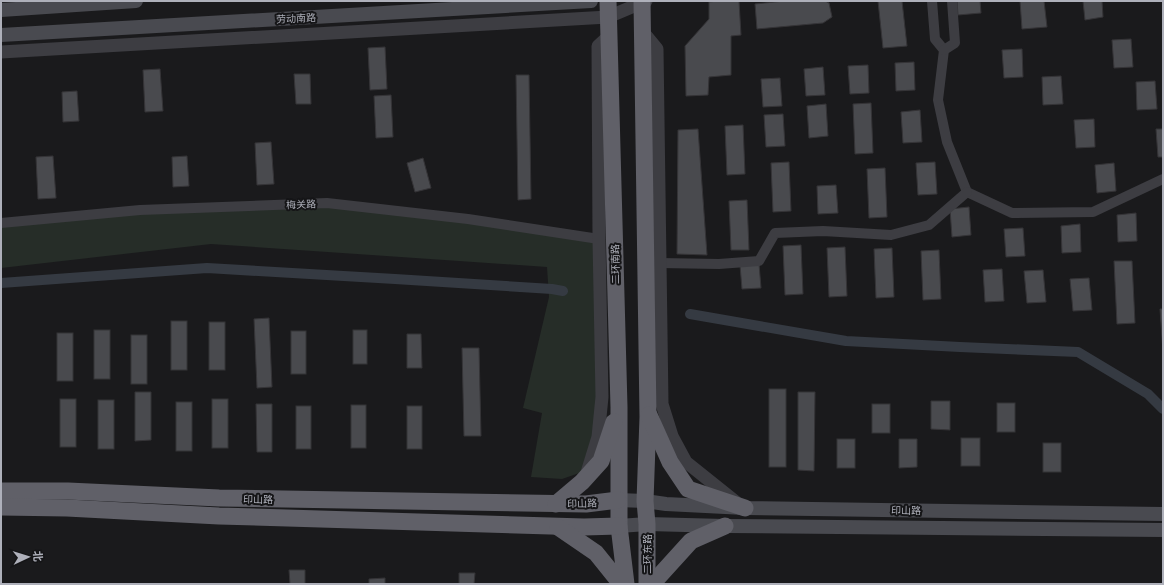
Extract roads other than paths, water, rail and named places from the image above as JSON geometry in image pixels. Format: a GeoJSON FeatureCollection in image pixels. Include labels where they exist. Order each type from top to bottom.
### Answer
{"type":"FeatureCollection","features":[{"type":"Feature","properties":{"kind":"highway"},"geometry":{"type":"LineString","coordinates":[[643,2],[642,32],[648,411],[645,501],[647,524]]}},
{"type":"Feature","properties":{"kind":"highway","name":"二环南路"},"geometry":{"type":"LineString","coordinates":[[608,9],[619,407],[619,526]]}},
{"type":"Feature","properties":{"kind":"highway"},"geometry":{"type":"LineString","coordinates":[[556,504],[586,478],[602,461],[619,407]]}},
{"type":"Feature","properties":{"kind":"highway"},"geometry":{"type":"LineString","coordinates":[[648,411],[670,462],[688,489],[743,507]]}},
{"type":"Feature","properties":{"kind":"highway","name":"印山路"},"geometry":{"type":"LineString","coordinates":[[1,491],[68,491],[227,498],[556,504],[586,504],[618,500]]}},
{"type":"Feature","properties":{"kind":"highway","name":"印山路"},"geometry":{"type":"LineString","coordinates":[[1,507],[67,508],[227,516],[584,528],[619,526]]}},
{"type":"Feature","properties":{"kind":"highway","name":"二环东路"},"geometry":{"type":"LineString","coordinates":[[647,524],[647,584]]}},
{"type":"Feature","properties":{"kind":"highway"},"geometry":{"type":"LineString","coordinates":[[619,526],[626,584]]}},
{"type":"Feature","properties":{"kind":"highway"},"geometry":{"type":"LineString","coordinates":[[652,584],[691,541],[725,526]]}},
{"type":"Feature","properties":{"kind":"highway"},"geometry":{"type":"LineString","coordinates":[[558,527],[596,553],[621,584]]}},
{"type":"Feature","properties":{"kind":"main road"},"geometry":{"type":"LineString","coordinates":[[1,10],[136,1]]}},
{"type":"Feature","properties":{"kind":"main road","name":"劳动南路"},"geometry":{"type":"LineString","coordinates":[[1,35],[591,1]]}},
{"type":"Feature","properties":{"kind":"main road","name":"印山路"},"geometry":{"type":"LineString","coordinates":[[618,500],[645,501],[666,504],[743,507],[1163,514]]}},
{"type":"Feature","properties":{"kind":"main road","name":"印山路"},"geometry":{"type":"LineString","coordinates":[[619,526],[647,524],[1163,530]]}},
{"type":"Feature","properties":{"kind":"street"},"geometry":{"type":"LineString","coordinates":[[932,1],[936,39],[944,50],[938,100],[947,142],[967,192],[1012,213],[1093,212],[1163,179]]}},
{"type":"Feature","properties":{"kind":"street"},"geometry":{"type":"LineString","coordinates":[[944,50],[955,43],[952,1]]}},
{"type":"Feature","properties":{"kind":"street"},"geometry":{"type":"LineString","coordinates":[[1,52],[608,9],[643,2]]}},
{"type":"Feature","properties":{"kind":"street"},"geometry":{"type":"LineString","coordinates":[[642,32],[657,49],[662,404],[672,436],[686,462],[743,507]]}},
{"type":"Feature","properties":{"kind":"street"},"geometry":{"type":"LineString","coordinates":[[586,478],[598,437],[602,397],[598,46],[609,36]]}},
{"type":"Feature","properties":{"kind":"street"},"geometry":{"type":"LineString","coordinates":[[660,263],[719,264],[759,261],[775,233],[823,231],[891,235],[929,225],[967,192]]}},
{"type":"Feature","properties":{"kind":"street","name":"梅关路"},"geometry":{"type":"LineString","coordinates":[[1,223],[140,210],[327,203],[468,219],[599,239]]}},
{"type":"Feature","properties":{"kind":"waterway"},"geometry":{"type":"LineString","coordinates":[[1,283],[207,268],[552,289],[563,291]]}},
{"type":"Feature","properties":{"kind":"waterway"},"geometry":{"type":"LineString","coordinates":[[690,314],[846,341],[1078,352],[1148,394],[1163,409]]}}]}
